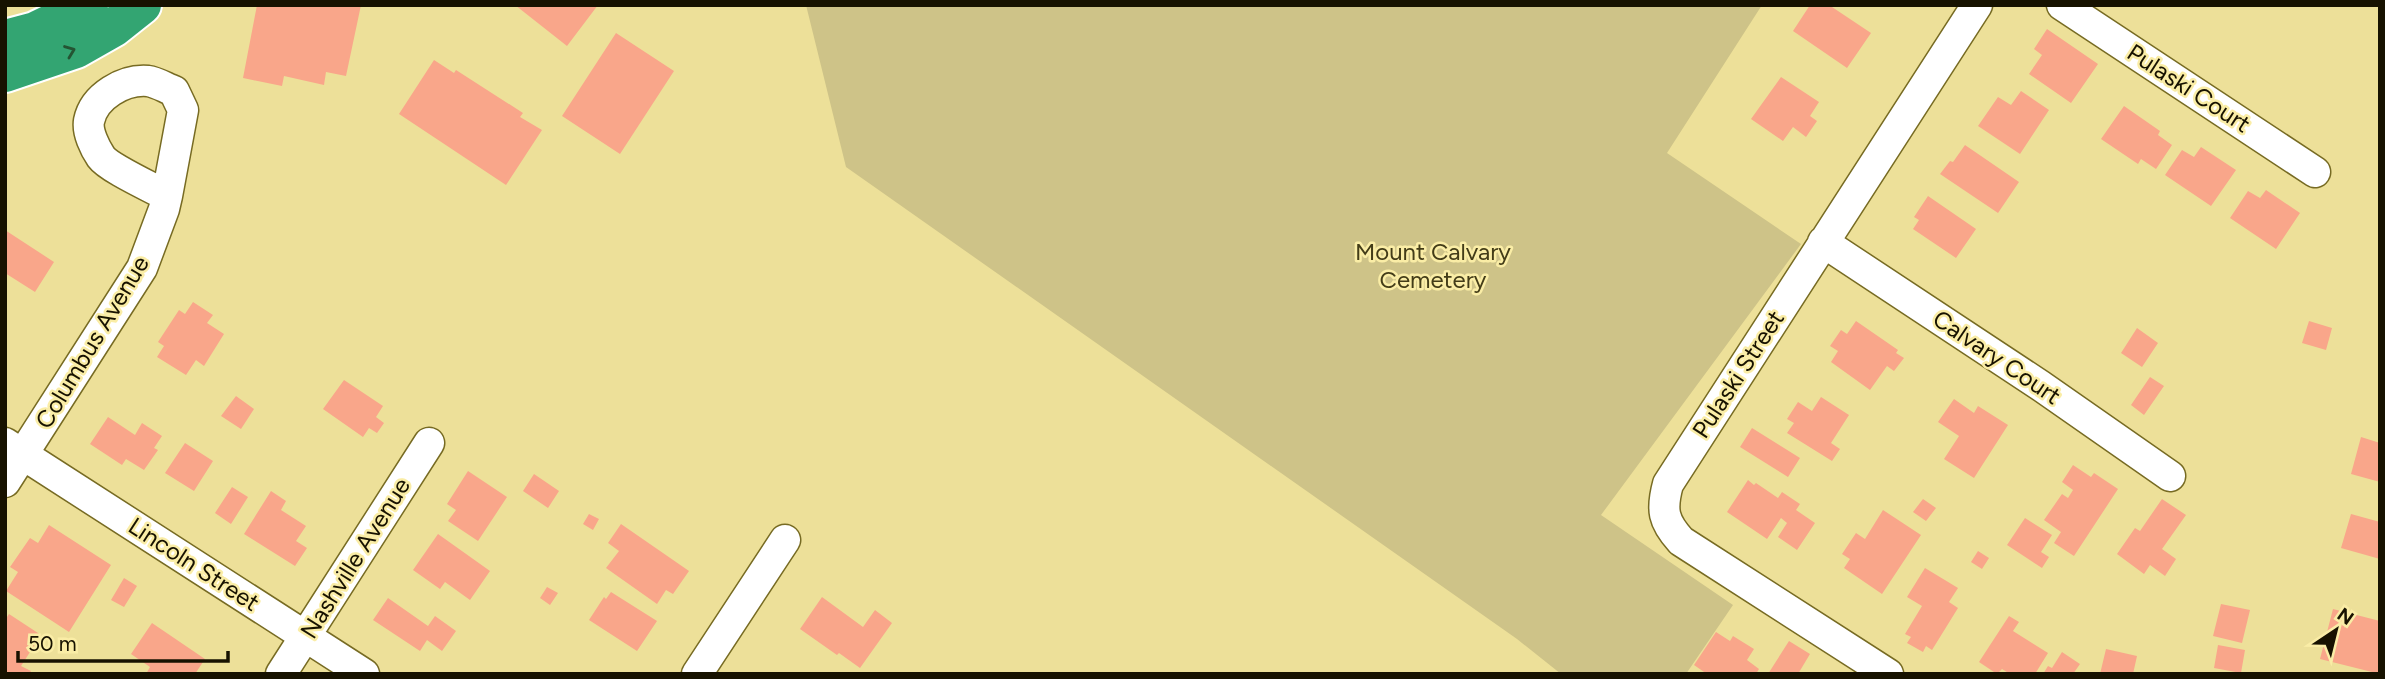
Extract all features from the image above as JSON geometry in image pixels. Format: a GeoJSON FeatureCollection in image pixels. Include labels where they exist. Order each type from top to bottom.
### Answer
{"type":"FeatureCollection","features":[{"type":"Feature","properties":{"kind":"highway"},"geometry":{"type":"LineString","coordinates":[[5,39],[35,31],[89,5]]}},
{"type":"Feature","properties":{"kind":"highway"},"geometry":{"type":"LineString","coordinates":[[5,73],[76,49],[113,28],[142,5]]}},
{"type":"Feature","properties":{"kind":"street","name":"Pulaski Street"},"geometry":{"type":"LineString","coordinates":[[1888,674],[1681,541],[1669,528],[1663,501],[1668,484],[1977,5]]}},
{"type":"Feature","properties":{"kind":"street","name":"Pulaski Court"},"geometry":{"type":"LineString","coordinates":[[2062,5],[2315,172]]}},
{"type":"Feature","properties":{"kind":"street","name":"Columbus Avenue"},"geometry":{"type":"LineString","coordinates":[[5,482],[14,448],[142,268],[167,196]]}},
{"type":"Feature","properties":{"kind":"street","name":"Calvary Court"},"geometry":{"type":"LineString","coordinates":[[1823,242],[2041,386],[2169,476]]}},
{"type":"Feature","properties":{"kind":"street","name":"Nashville Avenue"},"geometry":{"type":"LineString","coordinates":[[281,674],[429,443]]}},
{"type":"Feature","properties":{"kind":"street","name":"Lincoln Street"},"geometry":{"type":"LineString","coordinates":[[14,448],[364,674]]}},
{"type":"Feature","properties":{"kind":"street"},"geometry":{"type":"LineString","coordinates":[[697,674],[785,541]]}},
{"type":"Feature","properties":{"kind":"green space","name":"Mount Calvary Cemetery"},"geometry":{"type":"Polygon","coordinates":[[[806,5],[1762,5],[1667,153],[1801,244],[1601,515],[1733,605],[1686,674],[1561,674],[1517,639],[846,167],[806,5]]]}},
{"type":"Feature","properties":{"kind":"building"},"geometry":{"type":"Polygon","coordinates":[[[257,5],[361,5],[346,76],[326,72],[324,85],[284,76],[282,86],[243,78],[257,5]]]}},
{"type":"Feature","properties":{"kind":"building"},"geometry":{"type":"Polygon","coordinates":[[[515,5],[598,5],[567,46],[515,5]]]}},
{"type":"Feature","properties":{"kind":"building"},"geometry":{"type":"Polygon","coordinates":[[[1810,5],[1829,5],[1871,33],[1847,68],[1793,31],[1810,5]]]}},
{"type":"Feature","properties":{"kind":"building"},"geometry":{"type":"Polygon","coordinates":[[[2047,29],[2098,64],[2071,103],[2029,74],[2042,55],[2034,49],[2047,29]]]}},
{"type":"Feature","properties":{"kind":"building"},"geometry":{"type":"Polygon","coordinates":[[[616,33],[674,71],[620,154],[562,116],[616,33]]]}},
{"type":"Feature","properties":{"kind":"building"},"geometry":{"type":"Polygon","coordinates":[[[434,60],[454,73],[456,70],[523,113],[520,117],[542,130],[506,185],[399,114],[434,60]]]}},
{"type":"Feature","properties":{"kind":"building"},"geometry":{"type":"Polygon","coordinates":[[[1781,77],[1819,102],[1810,116],[1817,121],[1806,137],[1793,127],[1783,141],[1751,119],[1781,77]]]}},
{"type":"Feature","properties":{"kind":"building"},"geometry":{"type":"Polygon","coordinates":[[[2021,91],[2049,110],[2020,154],[1978,126],[1998,97],[2011,105],[2021,91]]]}},
{"type":"Feature","properties":{"kind":"building"},"geometry":{"type":"Polygon","coordinates":[[[2124,106],[2160,131],[2158,135],[2172,145],[2156,169],[2141,159],[2138,164],[2101,139],[2124,106]]]}},
{"type":"Feature","properties":{"kind":"building"},"geometry":{"type":"Polygon","coordinates":[[[1965,145],[2019,182],[1998,213],[1940,174],[1965,145]]]}},
{"type":"Feature","properties":{"kind":"building"},"geometry":{"type":"Polygon","coordinates":[[[2201,147],[2236,170],[2211,206],[2165,175],[2182,150],[2194,157],[2201,147]]]}},
{"type":"Feature","properties":{"kind":"building"},"geometry":{"type":"Polygon","coordinates":[[[2266,190],[2300,213],[2276,249],[2230,218],[2248,191],[2260,198],[2266,190]]]}},
{"type":"Feature","properties":{"kind":"building"},"geometry":{"type":"Polygon","coordinates":[[[1928,196],[1976,229],[1956,258],[1913,229],[1919,220],[1914,217],[1928,196]]]}},
{"type":"Feature","properties":{"kind":"building"},"geometry":{"type":"Polygon","coordinates":[[[5,230],[54,262],[35,292],[5,273],[5,230]]]}},
{"type":"Feature","properties":{"kind":"building"},"geometry":{"type":"Polygon","coordinates":[[[193,302],[213,315],[207,323],[224,334],[204,366],[196,360],[186,375],[157,357],[164,346],[158,342],[179,310],[185,314],[193,302]]]}},
{"type":"Feature","properties":{"kind":"building"},"geometry":{"type":"Polygon","coordinates":[[[1856,321],[1898,350],[1896,353],[1904,358],[1894,371],[1887,366],[1870,390],[1831,362],[1838,351],[1830,346],[1841,330],[1847,334],[1856,321]]]}},
{"type":"Feature","properties":{"kind":"building"},"geometry":{"type":"Polygon","coordinates":[[[2309,321],[2332,328],[2326,350],[2302,343],[2309,321]]]}},
{"type":"Feature","properties":{"kind":"building"},"geometry":{"type":"Polygon","coordinates":[[[2137,328],[2158,343],[2142,367],[2121,353],[2137,328]]]}},
{"type":"Feature","properties":{"kind":"building"},"geometry":{"type":"Polygon","coordinates":[[[2150,377],[2164,386],[2144,415],[2131,405],[2150,377]]]}},
{"type":"Feature","properties":{"kind":"building"},"geometry":{"type":"Polygon","coordinates":[[[344,380],[383,406],[376,417],[384,423],[377,433],[369,428],[363,437],[323,409],[344,380]]]}},
{"type":"Feature","properties":{"kind":"building"},"geometry":{"type":"Polygon","coordinates":[[[236,396],[254,409],[241,429],[221,416],[236,396]]]}},
{"type":"Feature","properties":{"kind":"building"},"geometry":{"type":"Polygon","coordinates":[[[1821,397],[1849,415],[1831,443],[1840,449],[1832,461],[1787,433],[1794,423],[1787,419],[1798,402],[1812,411],[1821,397]]]}},
{"type":"Feature","properties":{"kind":"building"},"geometry":{"type":"Polygon","coordinates":[[[1954,399],[1974,413],[1978,406],[2008,425],[1974,478],[1944,459],[1959,436],[1938,422],[1954,399]]]}},
{"type":"Feature","properties":{"kind":"building"},"geometry":{"type":"Polygon","coordinates":[[[108,417],[135,435],[142,423],[162,436],[154,448],[158,450],[144,470],[126,459],[122,465],[90,444],[108,417]]]}},
{"type":"Feature","properties":{"kind":"building"},"geometry":{"type":"Polygon","coordinates":[[[1752,428],[1800,458],[1788,477],[1740,447],[1752,428]]]}},
{"type":"Feature","properties":{"kind":"building"},"geometry":{"type":"Polygon","coordinates":[[[2361,437],[2380,443],[2380,482],[2351,474],[2361,437]]]}},
{"type":"Feature","properties":{"kind":"building"},"geometry":{"type":"Polygon","coordinates":[[[185,443],[213,461],[194,491],[165,473],[185,443]]]}},
{"type":"Feature","properties":{"kind":"building"},"geometry":{"type":"Polygon","coordinates":[[[2073,465],[2091,477],[2094,473],[2118,489],[2074,556],[2054,543],[2061,532],[2044,520],[2062,494],[2068,498],[2073,490],[2062,482],[2073,465]]]}},
{"type":"Feature","properties":{"kind":"building"},"geometry":{"type":"Polygon","coordinates":[[[468,471],[507,497],[478,541],[448,521],[456,510],[447,504],[468,471]]]}},
{"type":"Feature","properties":{"kind":"building"},"geometry":{"type":"Polygon","coordinates":[[[534,474],[559,491],[548,508],[523,491],[534,474]]]}},
{"type":"Feature","properties":{"kind":"building"},"geometry":{"type":"Polygon","coordinates":[[[1748,480],[1778,498],[1782,492],[1800,504],[1796,510],[1815,523],[1797,550],[1778,537],[1787,523],[1781,518],[1767,539],[1727,512],[1748,480]]]}},
{"type":"Feature","properties":{"kind":"building"},"geometry":{"type":"Polygon","coordinates":[[[232,487],[248,497],[231,524],[215,513],[232,487]]]}},
{"type":"Feature","properties":{"kind":"building"},"geometry":{"type":"Polygon","coordinates":[[[271,491],[286,501],[281,510],[306,526],[296,541],[307,548],[295,566],[244,534],[271,491]]]}},
{"type":"Feature","properties":{"kind":"building"},"geometry":{"type":"Polygon","coordinates":[[[1923,499],[1936,508],[1926,521],[1913,512],[1923,499]]]}},
{"type":"Feature","properties":{"kind":"building"},"geometry":{"type":"Polygon","coordinates":[[[2162,499],[2186,515],[2162,549],[2176,559],[2165,576],[2150,565],[2144,574],[2117,554],[2135,528],[2140,531],[2162,499]]]}},
{"type":"Feature","properties":{"kind":"building"},"geometry":{"type":"Polygon","coordinates":[[[1883,510],[1921,535],[1882,594],[1844,568],[1850,559],[1842,554],[1856,533],[1865,539],[1883,510]]]}},
{"type":"Feature","properties":{"kind":"building"},"geometry":{"type":"Polygon","coordinates":[[[589,514],[599,519],[593,530],[583,524],[589,514]]]}},
{"type":"Feature","properties":{"kind":"building"},"geometry":{"type":"Polygon","coordinates":[[[2351,514],[2380,522],[2380,559],[2341,548],[2351,514]]]}},
{"type":"Feature","properties":{"kind":"building"},"geometry":{"type":"Polygon","coordinates":[[[2025,518],[2052,535],[2041,552],[2049,557],[2042,568],[2007,545],[2025,518]]]}},
{"type":"Feature","properties":{"kind":"building"},"geometry":{"type":"Polygon","coordinates":[[[621,524],[689,571],[673,594],[666,590],[657,604],[606,568],[619,551],[608,543],[621,524]]]}},
{"type":"Feature","properties":{"kind":"building"},"geometry":{"type":"Polygon","coordinates":[[[49,525],[111,565],[69,632],[6,591],[18,572],[10,567],[30,538],[38,543],[49,525]]]}},
{"type":"Feature","properties":{"kind":"building"},"geometry":{"type":"Polygon","coordinates":[[[438,534],[490,571],[470,600],[445,582],[440,589],[413,570],[438,534]]]}},
{"type":"Feature","properties":{"kind":"building"},"geometry":{"type":"Polygon","coordinates":[[[1978,551],[1989,558],[1982,569],[1971,562],[1978,551]]]}},
{"type":"Feature","properties":{"kind":"building"},"geometry":{"type":"Polygon","coordinates":[[[1925,568],[1958,588],[1949,602],[1958,608],[1932,650],[1926,646],[1923,652],[1907,643],[1911,637],[1905,634],[1922,606],[1907,597],[1925,568]]]}},
{"type":"Feature","properties":{"kind":"building"},"geometry":{"type":"Polygon","coordinates":[[[124,578],[137,586],[124,607],[111,600],[124,578]]]}},
{"type":"Feature","properties":{"kind":"building"},"geometry":{"type":"Polygon","coordinates":[[[547,587],[558,593],[550,605],[540,598],[547,587]]]}},
{"type":"Feature","properties":{"kind":"building"},"geometry":{"type":"Polygon","coordinates":[[[611,592],[657,621],[637,651],[589,620],[604,597],[606,599],[611,592]]]}},
{"type":"Feature","properties":{"kind":"building"},"geometry":{"type":"Polygon","coordinates":[[[822,597],[863,627],[875,610],[892,623],[860,668],[800,629],[822,597]]]}},
{"type":"Feature","properties":{"kind":"building"},"geometry":{"type":"Polygon","coordinates":[[[388,598],[428,626],[435,616],[456,631],[442,651],[427,640],[420,651],[373,620],[388,598]]]}},
{"type":"Feature","properties":{"kind":"building"},"geometry":{"type":"Polygon","coordinates":[[[2221,604],[2250,610],[2242,643],[2213,636],[2221,604]]]}},
{"type":"Feature","properties":{"kind":"building"},"geometry":{"type":"Polygon","coordinates":[[[2333,609],[2380,621],[2380,674],[2320,659],[2333,609]]]}},
{"type":"Feature","properties":{"kind":"building"},"geometry":{"type":"Polygon","coordinates":[[[9,614],[41,635],[21,666],[31,671],[29,674],[5,674],[5,620],[9,614]]]}},
{"type":"Feature","properties":{"kind":"building"},"geometry":{"type":"Polygon","coordinates":[[[2009,616],[2019,622],[2013,631],[2048,653],[2035,674],[2010,674],[2002,669],[1997,674],[1979,662],[2009,616]]]}},
{"type":"Feature","properties":{"kind":"building"},"geometry":{"type":"Polygon","coordinates":[[[152,623],[205,659],[195,674],[146,674],[150,667],[131,654],[152,623]]]}},
{"type":"Feature","properties":{"kind":"building"},"geometry":{"type":"Polygon","coordinates":[[[1716,632],[1730,641],[1733,636],[1754,649],[1747,660],[1759,669],[1756,674],[1707,674],[1694,665],[1716,632]]]}},
{"type":"Feature","properties":{"kind":"building"},"geometry":{"type":"Polygon","coordinates":[[[1789,641],[1810,654],[1798,674],[1768,674],[1789,641]]]}},
{"type":"Feature","properties":{"kind":"building"},"geometry":{"type":"Polygon","coordinates":[[[2218,645],[2245,650],[2241,673],[2214,668],[2218,645]]]}},
{"type":"Feature","properties":{"kind":"building"},"geometry":{"type":"Polygon","coordinates":[[[2106,649],[2137,656],[2133,674],[2100,674],[2106,649]]]}},
{"type":"Feature","properties":{"kind":"building"},"geometry":{"type":"Polygon","coordinates":[[[2062,652],[2080,664],[2073,674],[2043,674],[2048,666],[2052,668],[2062,652]]]}}]}
